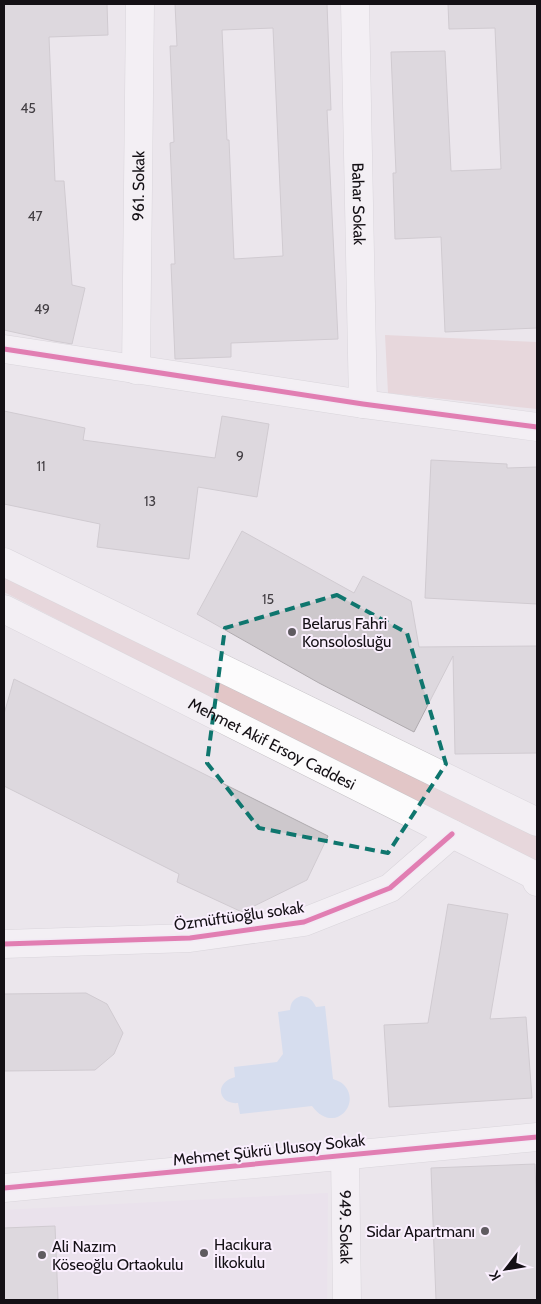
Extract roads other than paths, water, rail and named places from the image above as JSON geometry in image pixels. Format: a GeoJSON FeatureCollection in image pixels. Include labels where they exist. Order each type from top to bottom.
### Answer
{"type":"FeatureCollection","features":[{"type":"Feature","properties":{"kind":"street","name":"961. Sokak"},"geometry":{"type":"LineString","coordinates":[[136,370],[140,4]]}},
{"type":"Feature","properties":{"kind":"street","name":"Bahar Sokak"},"geometry":{"type":"LineString","coordinates":[[355,4],[363,404]]}},
{"type":"Feature","properties":{"kind":"street"},"geometry":{"type":"LineString","coordinates":[[4,350],[363,404],[537,427]]}},
{"type":"Feature","properties":{"kind":"street"},"geometry":{"type":"LineString","coordinates":[[4,562],[537,822]]}},
{"type":"Feature","properties":{"kind":"street","name":"Mehmet Akif Ersoy Caddesi"},"geometry":{"type":"LineString","coordinates":[[4,609],[534,875],[537,882]]}},
{"type":"Feature","properties":{"kind":"street","name":"Özmüftüoğlu sokak"},"geometry":{"type":"LineString","coordinates":[[4,944],[190,938],[304,922],[390,888],[452,834]]}},
{"type":"Feature","properties":{"kind":"street","name":"Mehmet Şükrü Ulusoy Sokak"},"geometry":{"type":"LineString","coordinates":[[4,1188],[537,1137]]}},
{"type":"Feature","properties":{"kind":"street","name":"949. Sokak"},"geometry":{"type":"LineString","coordinates":[[345,1155],[347,1300]]}},
{"type":"Feature","properties":{"kind":"water"},"geometry":{"type":"Polygon","coordinates":[[[301,996],[310,999],[316,1007],[325,1006],[333,1079],[342,1083],[348,1092],[350,1100],[348,1107],[337,1117],[329,1118],[320,1114],[312,1106],[240,1114],[238,1103],[226,1101],[221,1093],[221,1088],[228,1080],[235,1077],[234,1067],[277,1062],[283,1054],[278,1012],[290,1010],[293,1001],[301,996]]]}},
{"type":"Feature","properties":{"kind":"place","name":"Belarus Fahri Konsolosluğu"},"geometry":{"type":"Point","coordinates":[292,632]}},
{"type":"Feature","properties":{"kind":"place","name":"Sidar Apartmanı"},"geometry":{"type":"Point","coordinates":[485,1231]}},
{"type":"Feature","properties":{"kind":"place","name":"Hacıkura İlkokulu"},"geometry":{"type":"Point","coordinates":[204,1253]}},
{"type":"Feature","properties":{"kind":"place","name":"Ali Nazım Köseoğlu Ortaokulu"},"geometry":{"type":"Point","coordinates":[42,1255]}}]}
